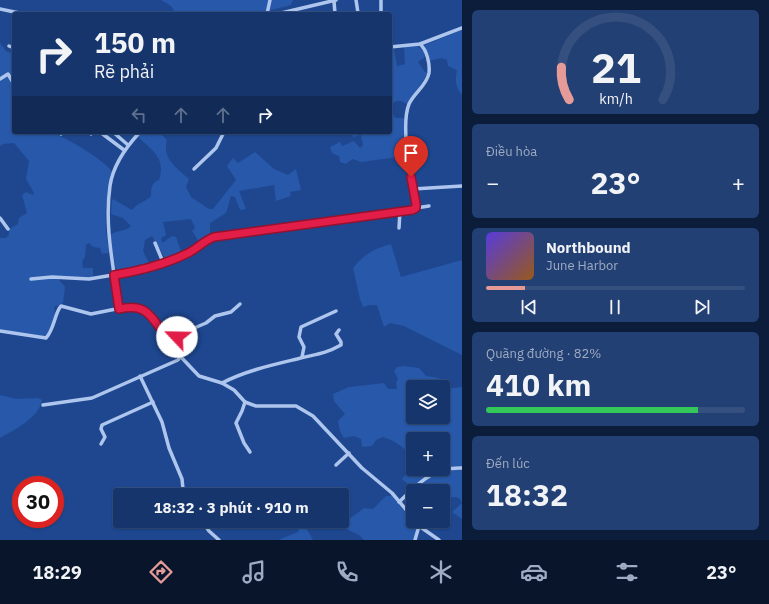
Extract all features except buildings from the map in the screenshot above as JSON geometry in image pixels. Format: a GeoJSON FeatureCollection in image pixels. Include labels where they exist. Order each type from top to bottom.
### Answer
{"type":"FeatureCollection","features":[{"type":"Feature","properties":{"kind":"street"},"geometry":{"type":"LineString","coordinates":[[267,12],[270,0]]}},
{"type":"Feature","properties":{"kind":"street"},"geometry":{"type":"LineString","coordinates":[[285,12],[335,0],[335,12]]}},
{"type":"Feature","properties":{"kind":"street"},"geometry":{"type":"LineString","coordinates":[[356,0],[358,12]]}},
{"type":"Feature","properties":{"kind":"street"},"geometry":{"type":"LineString","coordinates":[[381,0],[381,12]]}},
{"type":"Feature","properties":{"kind":"street"},"geometry":{"type":"LineString","coordinates":[[0,9],[14,12]]}},
{"type":"Feature","properties":{"kind":"street"},"geometry":{"type":"LineString","coordinates":[[392,47],[420,44],[462,28]]}},
{"type":"Feature","properties":{"kind":"street"},"geometry":{"type":"LineString","coordinates":[[416,208],[406,149],[407,109],[412,98],[427,78],[429,68],[424,47],[420,44]]}},
{"type":"Feature","properties":{"kind":"street"},"geometry":{"type":"LineString","coordinates":[[0,78],[8,74],[12,81]]}},
{"type":"Feature","properties":{"kind":"street"},"geometry":{"type":"LineString","coordinates":[[103,134],[124,150]]}},
{"type":"Feature","properties":{"kind":"street"},"geometry":{"type":"LineString","coordinates":[[115,134],[128,145]]}},
{"type":"Feature","properties":{"kind":"street"},"geometry":{"type":"LineString","coordinates":[[119,309],[109,235],[110,186],[124,150],[138,134]]}},
{"type":"Feature","properties":{"kind":"street"},"geometry":{"type":"LineString","coordinates":[[194,169],[216,148],[223,134]]}},
{"type":"Feature","properties":{"kind":"street"},"geometry":{"type":"LineString","coordinates":[[413,189],[462,186]]}},
{"type":"Feature","properties":{"kind":"street"},"geometry":{"type":"LineString","coordinates":[[31,279],[52,277],[88,279],[143,270],[185,255],[206,240],[214,237],[429,206]]}},
{"type":"Feature","properties":{"kind":"street"},"geometry":{"type":"LineString","coordinates":[[399,228],[400,211]]}},
{"type":"Feature","properties":{"kind":"street"},"geometry":{"type":"LineString","coordinates":[[0,218],[8,229]]}},
{"type":"Feature","properties":{"kind":"street"},"geometry":{"type":"LineString","coordinates":[[155,243],[163,262]]}},
{"type":"Feature","properties":{"kind":"street"},"geometry":{"type":"LineString","coordinates":[[169,339],[206,323],[215,316],[230,312],[240,304]]}},
{"type":"Feature","properties":{"kind":"street"},"geometry":{"type":"LineString","coordinates":[[0,331],[46,338],[53,328],[58,309],[61,306],[91,314],[136,307],[143,309],[169,339],[180,357],[199,376],[222,383],[234,390],[245,402],[256,406],[299,407],[314,416],[406,510]]}},
{"type":"Feature","properties":{"kind":"street"},"geometry":{"type":"LineString","coordinates":[[302,357],[304,347],[299,337],[301,327],[336,311]]}},
{"type":"Feature","properties":{"kind":"street"},"geometry":{"type":"LineString","coordinates":[[222,383],[246,373],[302,357],[323,354],[341,345],[341,342],[336,334],[339,330]]}},
{"type":"Feature","properties":{"kind":"street"},"geometry":{"type":"LineString","coordinates":[[43,405],[92,398],[178,360],[180,357]]}},
{"type":"Feature","properties":{"kind":"street"},"geometry":{"type":"LineString","coordinates":[[140,376],[162,422],[169,448],[184,488]]}},
{"type":"Feature","properties":{"kind":"street"},"geometry":{"type":"LineString","coordinates":[[101,444],[104,440],[101,427],[102,425],[153,402]]}},
{"type":"Feature","properties":{"kind":"street"},"geometry":{"type":"LineString","coordinates":[[245,402],[236,423],[244,443],[250,452]]}},
{"type":"Feature","properties":{"kind":"street"},"geometry":{"type":"LineString","coordinates":[[336,466],[349,453]]}},
{"type":"Feature","properties":{"kind":"street"},"geometry":{"type":"LineString","coordinates":[[399,502],[421,481],[435,472],[447,468],[462,468]]}},
{"type":"Feature","properties":{"kind":"street"},"geometry":{"type":"LineString","coordinates":[[207,528],[219,540]]}},
{"type":"Feature","properties":{"kind":"street"},"geometry":{"type":"LineString","coordinates":[[415,540],[418,528]]}},
{"type":"Feature","properties":{"kind":"street"},"geometry":{"type":"LineString","coordinates":[[422,528],[438,540]]}},
{"type":"Feature","properties":{"kind":"shaded area"},"geometry":{"type":"Polygon","coordinates":[[[161,0],[293,0],[291,5],[264,12],[175,12],[171,6],[161,0]]]}},
{"type":"Feature","properties":{"kind":"shaded area"},"geometry":{"type":"Polygon","coordinates":[[[462,30],[462,95],[456,83],[457,70],[448,66],[447,60],[441,58],[429,61],[424,46],[462,30]]]}},
{"type":"Feature","properties":{"kind":"shaded area"},"geometry":{"type":"Polygon","coordinates":[[[0,43],[6,51],[12,53],[12,134],[58,134],[57,135],[79,146],[96,157],[113,173],[106,201],[106,232],[109,251],[108,253],[102,254],[100,248],[93,247],[89,243],[86,245],[85,257],[82,262],[83,268],[93,268],[93,276],[91,278],[60,277],[59,280],[65,287],[63,303],[54,307],[54,319],[47,337],[0,330],[0,238],[6,238],[9,235],[9,229],[18,224],[19,218],[27,213],[22,195],[26,192],[33,195],[34,193],[26,179],[29,161],[14,143],[3,144],[0,146],[0,43]]]}},
{"type":"Feature","properties":{"kind":"shaded area"},"geometry":{"type":"Polygon","coordinates":[[[417,45],[424,52],[425,57],[418,62],[425,72],[428,72],[408,104],[397,101],[393,103],[392,107],[392,49],[394,49],[397,66],[405,64],[404,47],[417,45]]]}},
{"type":"Feature","properties":{"kind":"shaded area"},"geometry":{"type":"Polygon","coordinates":[[[392,107],[396,118],[404,118],[406,154],[404,156],[362,162],[352,159],[346,164],[340,162],[339,156],[332,153],[330,147],[340,142],[342,146],[354,141],[360,148],[363,145],[361,135],[353,137],[351,134],[392,134],[392,107]]]}},
{"type":"Feature","properties":{"kind":"shaded area"},"geometry":{"type":"Polygon","coordinates":[[[140,134],[161,134],[167,140],[166,152],[168,158],[189,179],[186,187],[191,197],[209,209],[213,209],[236,180],[227,166],[233,158],[238,163],[255,152],[274,169],[288,175],[296,169],[301,190],[290,192],[291,196],[276,201],[274,185],[239,191],[246,209],[240,210],[235,197],[231,196],[226,213],[210,223],[210,236],[199,242],[192,231],[195,228],[191,219],[163,222],[166,235],[161,238],[162,242],[172,236],[176,237],[182,254],[167,259],[165,258],[152,236],[145,240],[143,251],[150,265],[141,269],[119,273],[116,271],[110,235],[131,226],[123,218],[111,214],[112,201],[113,199],[132,210],[151,196],[152,186],[159,180],[161,172],[161,166],[157,156],[138,137],[140,134]]]}},
{"type":"Feature","properties":{"kind":"shaded area"},"geometry":{"type":"Polygon","coordinates":[[[391,244],[401,277],[462,260],[462,355],[404,326],[390,323],[384,327],[377,305],[363,307],[353,268],[361,259],[370,253],[391,244]]]}},
{"type":"Feature","properties":{"kind":"shaded area"},"geometry":{"type":"Polygon","coordinates":[[[404,366],[419,368],[426,376],[439,378],[440,380],[406,380],[406,424],[450,424],[450,388],[462,387],[462,503],[460,499],[456,497],[450,497],[450,484],[408,484],[402,479],[406,474],[406,476],[450,476],[450,432],[406,432],[406,451],[400,445],[383,437],[376,440],[372,446],[362,447],[361,439],[354,436],[344,438],[340,431],[338,421],[345,414],[334,401],[333,394],[349,387],[384,383],[388,389],[397,389],[396,383],[398,379],[394,371],[397,367],[404,366]]]}},
{"type":"Feature","properties":{"kind":"shaded area"},"geometry":{"type":"Polygon","coordinates":[[[0,395],[17,399],[38,398],[42,400],[40,406],[31,418],[0,438],[0,395]]]}},
{"type":"Feature","properties":{"kind":"shaded area"},"geometry":{"type":"Polygon","coordinates":[[[386,496],[392,496],[406,513],[406,528],[417,528],[414,540],[364,540],[359,535],[344,528],[349,528],[349,519],[364,508],[373,509],[386,496]]]}},
{"type":"Feature","properties":{"kind":"shaded area"},"geometry":{"type":"Polygon","coordinates":[[[462,503],[462,519],[452,512],[462,503]]]}},
{"type":"Feature","properties":{"kind":"shaded area"},"geometry":{"type":"Polygon","coordinates":[[[300,528],[306,528],[313,540],[278,540],[298,532],[300,528]]]}},
{"type":"Feature","properties":{"kind":"route"},"geometry":{"type":"LineString","coordinates":[[177,337],[169,339],[143,309],[136,307],[119,309],[114,275],[143,270],[185,255],[206,240],[214,237],[380,213],[412,210],[416,208],[416,201],[411,177]]}}]}
